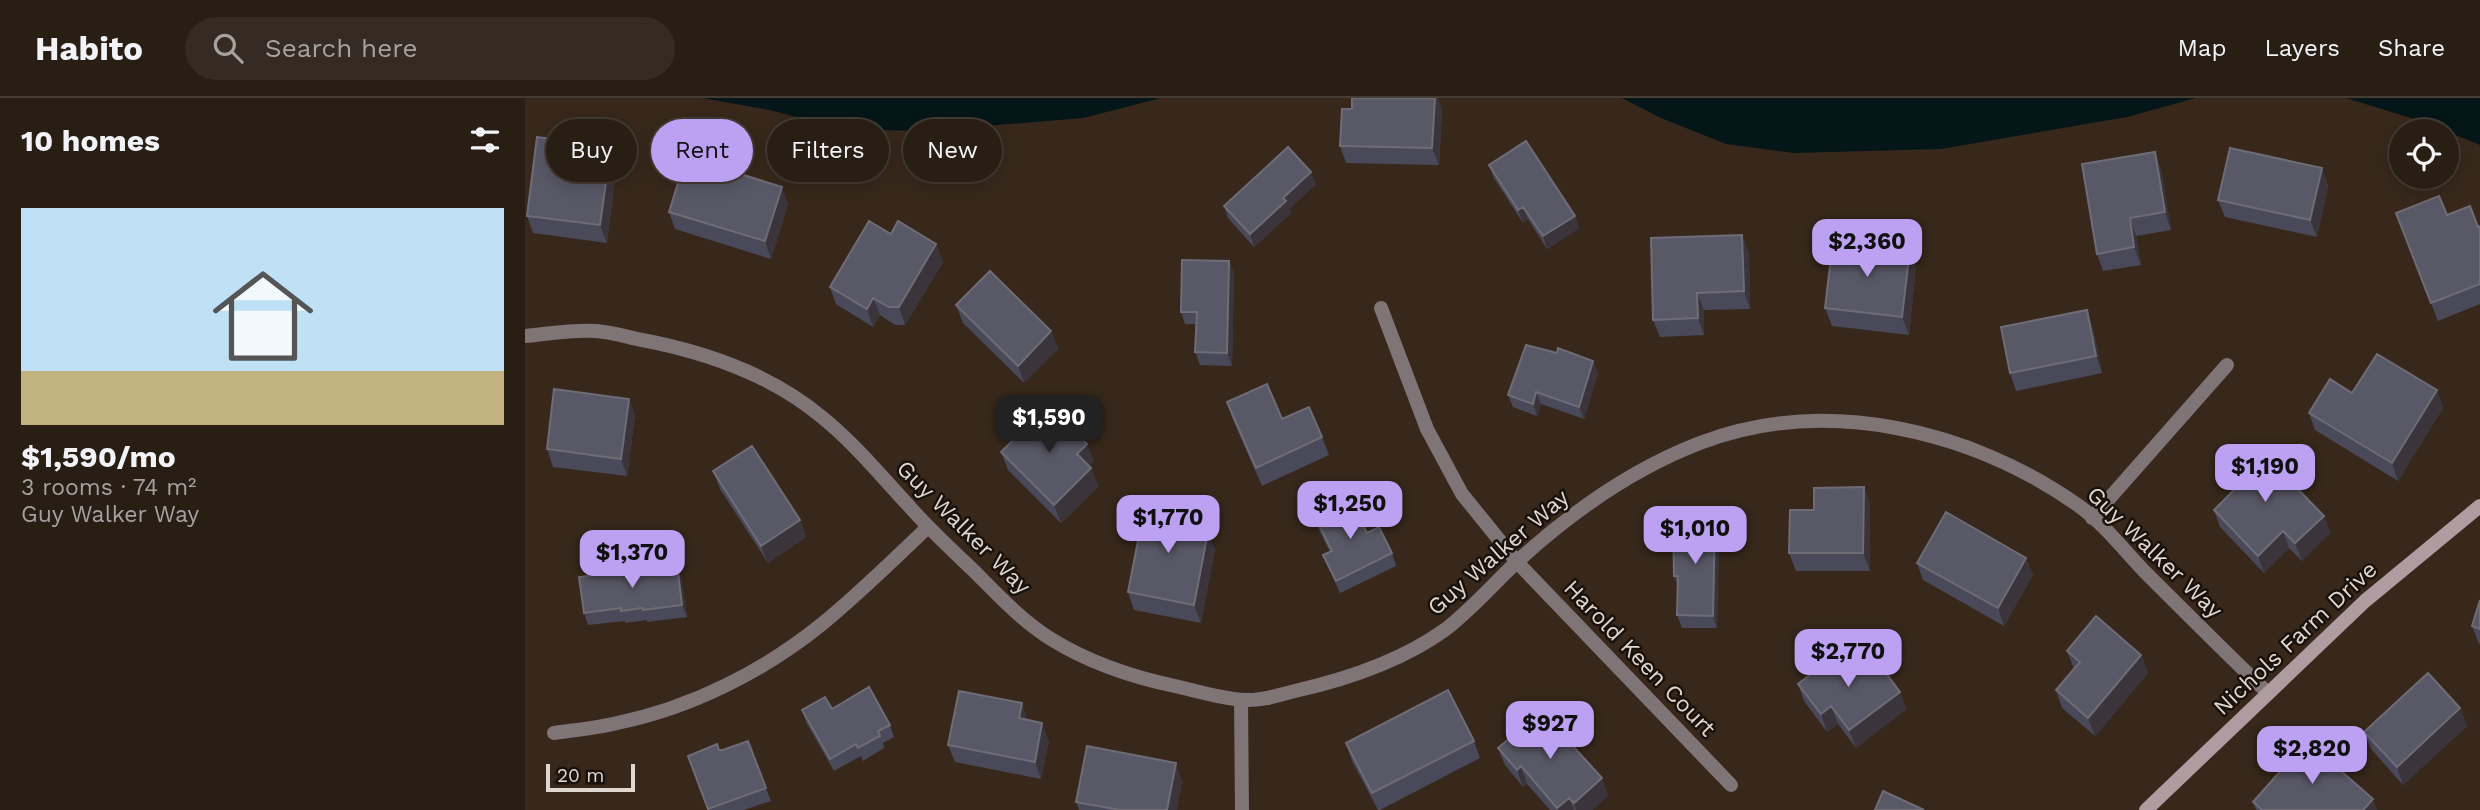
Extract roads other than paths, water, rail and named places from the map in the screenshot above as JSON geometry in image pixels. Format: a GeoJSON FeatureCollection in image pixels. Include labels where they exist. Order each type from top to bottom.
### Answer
{"type":"FeatureCollection","features":[{"type":"Feature","properties":{"kind":"street","name":"Harold Keen Court"},"geometry":{"type":"LineString","coordinates":[[1381,308],[1433,440],[1462,494],[1517,562],[1731,785]]}},
{"type":"Feature","properties":{"kind":"street","name":"Guy Walker Way"},"geometry":{"type":"LineString","coordinates":[[525,336],[596,331],[663,345],[757,374],[798,398],[824,418],[928,527],[1016,612],[1049,638],[1129,675],[1241,700],[1261,699],[1322,685],[1363,673],[1410,651],[1443,631],[1473,606],[1517,562],[1599,494],[1658,460],[1704,441],[1752,428],[1813,421],[1869,424],[1923,433],[1959,443],[2001,460],[2041,481],[2083,509],[2206,635],[2268,693]]}},
{"type":"Feature","properties":{"kind":"street"},"geometry":{"type":"LineString","coordinates":[[2092,518],[2227,365]]}},
{"type":"Feature","properties":{"kind":"street","name":"Nichols Farm Drive"},"geometry":{"type":"LineString","coordinates":[[2146,810],[2365,601],[2480,506]]}},
{"type":"Feature","properties":{"kind":"street"},"geometry":{"type":"LineString","coordinates":[[554,733],[618,723],[659,712],[745,675],[783,653],[821,625],[928,527]]}},
{"type":"Feature","properties":{"kind":"street"},"geometry":{"type":"LineString","coordinates":[[1241,700],[1242,810]]}}]}
